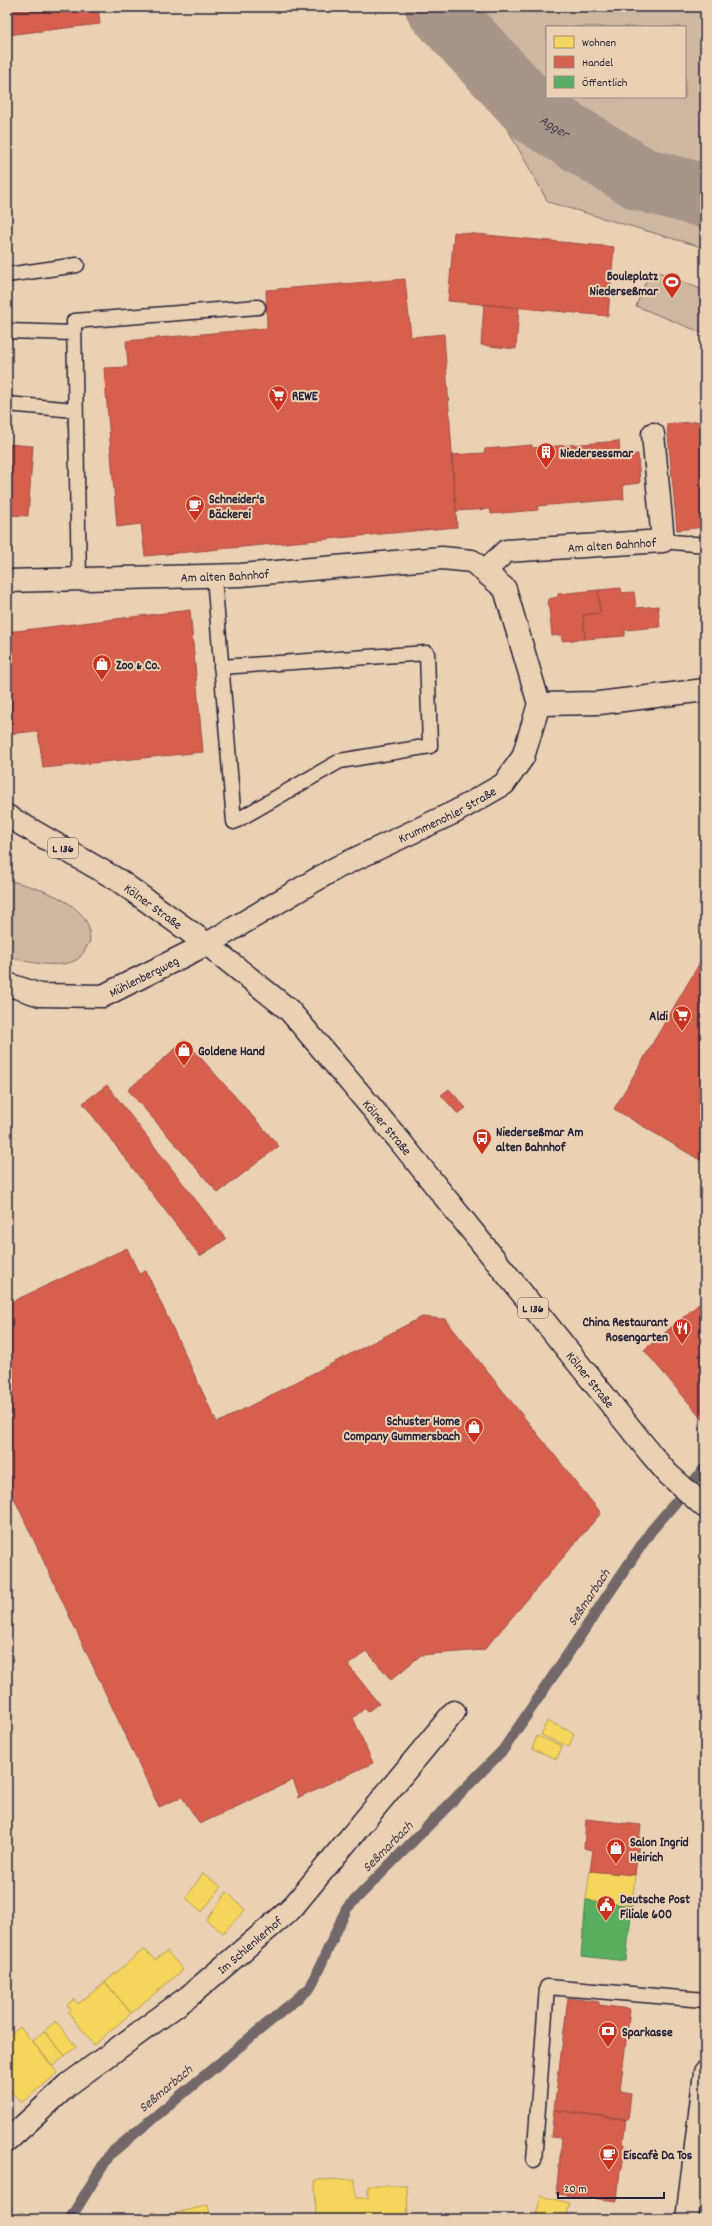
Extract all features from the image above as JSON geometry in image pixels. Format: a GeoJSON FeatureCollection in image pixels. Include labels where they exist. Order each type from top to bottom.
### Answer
{"type":"FeatureCollection","features":[{"type":"Feature","properties":{"kind":"street","name":"Am alten Bahnhof"},"geometry":{"type":"LineString","coordinates":[[484,571],[506,551],[664,541],[653,434]]}},
{"type":"Feature","properties":{"kind":"street","name":"Am alten Bahnhof"},"geometry":{"type":"LineString","coordinates":[[7,581],[214,576],[442,558],[472,561],[505,589],[539,704]]}},
{"type":"Feature","properties":{"kind":"street"},"geometry":{"type":"LineString","coordinates":[[539,704],[599,703],[705,690]]}},
{"type":"Feature","properties":{"kind":"street","name":"Krummenohler Straße"},"geometry":{"type":"LineString","coordinates":[[207,944],[336,868],[455,812],[504,784],[523,757],[539,704]]}},
{"type":"Feature","properties":{"kind":"street","name":"Kölner Straße"},"geometry":{"type":"LineString","coordinates":[[7,816],[118,880],[207,944],[290,1010],[399,1140],[582,1370],[668,1474],[703,1506]]}},
{"type":"Feature","properties":{"kind":"street","name":"Mühlenbergweg"},"geometry":{"type":"LineString","coordinates":[[7,984],[40,995],[103,996],[207,944]]}},
{"type":"Feature","properties":{"kind":"street","name":"Im Schlenkerhof"},"geometry":{"type":"LineString","coordinates":[[7,2141],[69,2084],[188,1997],[291,1909],[454,1712]]}},
{"type":"Feature","properties":{"kind":"street"},"geometry":{"type":"LineString","coordinates":[[687,2219],[705,2072]]}},
{"type":"Feature","properties":{"kind":"lane"},"geometry":{"type":"LineString","coordinates":[[7,275],[77,265]]}},
{"type":"Feature","properties":{"kind":"lane"},"geometry":{"type":"LineString","coordinates":[[79,580],[74,321],[258,307]]}},
{"type":"Feature","properties":{"kind":"lane"},"geometry":{"type":"LineString","coordinates":[[7,331],[74,333]]}},
{"type":"Feature","properties":{"kind":"lane"},"geometry":{"type":"LineString","coordinates":[[7,404],[75,410]]}},
{"type":"Feature","properties":{"kind":"lane"},"geometry":{"type":"LineString","coordinates":[[664,541],[705,544]]}},
{"type":"Feature","properties":{"kind":"lane"},"geometry":{"type":"LineString","coordinates":[[214,576],[221,667],[234,822],[340,761],[430,746],[427,653],[221,667]]}},
{"type":"Feature","properties":{"kind":"lane"},"geometry":{"type":"LineString","coordinates":[[534,2161],[548,1987],[705,2000]]}},
{"type":"Feature","properties":{"kind":"shaded area"},"geometry":{"type":"Polygon","coordinates":[[[414,7],[705,7],[705,248],[548,202],[492,101],[429,20],[414,7]]]}},
{"type":"Feature","properties":{"kind":"shaded area","name":"Bouleplatz Niederseßmar"},"geometry":{"type":"Polygon","coordinates":[[[651,269],[705,291],[705,334],[636,306],[651,269]]]}},
{"type":"Feature","properties":{"kind":"shaded area"},"geometry":{"type":"Polygon","coordinates":[[[7,880],[52,894],[63,900],[81,914],[88,925],[90,941],[80,957],[65,964],[44,964],[23,961],[7,956],[7,880]]]}},
{"type":"Feature","properties":{"kind":"building: Wohnen"},"geometry":{"type":"Polygon","coordinates":[[[547,1721],[574,1733],[569,1747],[541,1735],[547,1721]]]}},
{"type":"Feature","properties":{"kind":"building: Wohnen"},"geometry":{"type":"Polygon","coordinates":[[[537,1736],[562,1746],[557,1759],[532,1749],[537,1736]]]}},
{"type":"Feature","properties":{"kind":"building: Wohnen"},"geometry":{"type":"Polygon","coordinates":[[[590,1871],[635,1875],[632,1906],[586,1900],[590,1871]]]}},
{"type":"Feature","properties":{"kind":"building: Wohnen"},"geometry":{"type":"Polygon","coordinates":[[[203,1873],[221,1887],[202,1912],[186,1898],[203,1873]]]}},
{"type":"Feature","properties":{"kind":"building: Wohnen"},"geometry":{"type":"Polygon","coordinates":[[[227,1892],[245,1910],[223,1933],[206,1920],[227,1892]]]}},
{"type":"Feature","properties":{"kind":"building: Wohnen"},"geometry":{"type":"Polygon","coordinates":[[[144,1949],[155,1960],[167,1951],[183,1970],[131,2013],[105,1982],[144,1949]]]}},
{"type":"Feature","properties":{"kind":"building: Wohnen"},"geometry":{"type":"Polygon","coordinates":[[[105,1982],[131,2013],[94,2045],[68,2012],[71,2010],[67,2005],[74,1999],[78,2004],[105,1982]]]}},
{"type":"Feature","properties":{"kind":"building: Wohnen"},"geometry":{"type":"Polygon","coordinates":[[[56,2021],[76,2047],[65,2056],[44,2031],[56,2021]]]}},
{"type":"Feature","properties":{"kind":"building: Wohnen"},"geometry":{"type":"Polygon","coordinates":[[[20,2027],[58,2073],[21,2103],[7,2086],[7,2037],[20,2027]]]}},
{"type":"Feature","properties":{"kind":"building: Wohnen"},"geometry":{"type":"Polygon","coordinates":[[[44,2031],[65,2056],[53,2066],[32,2041],[44,2031]]]}},
{"type":"Feature","properties":{"kind":"building: Wohnen"},"geometry":{"type":"Polygon","coordinates":[[[355,2179],[355,2198],[368,2198],[368,2186],[407,2186],[408,2219],[316,2219],[315,2180],[355,2179]]]}},
{"type":"Feature","properties":{"kind":"building: Wohnen"},"geometry":{"type":"Polygon","coordinates":[[[541,2196],[570,2203],[566,2219],[535,2219],[541,2196]]]}},
{"type":"Feature","properties":{"kind":"building: Wohnen"},"geometry":{"type":"Polygon","coordinates":[[[208,2205],[211,2219],[170,2219],[169,2215],[208,2205]]]}},
{"type":"Feature","properties":{"kind":"building: Wohnen"},"geometry":{"type":"Polygon","coordinates":[[[20,2212],[41,2219],[17,2219],[20,2212]]]}},
{"type":"Feature","properties":{"kind":"building: Wohnen"},"geometry":{"type":"Polygon","coordinates":[[[155,2212],[157,2219],[127,2219],[155,2212]]]}},
{"type":"Feature","properties":{"kind":"building: Handel"},"geometry":{"type":"Polygon","coordinates":[[[7,7],[98,7],[100,24],[7,35],[7,7]]]}},
{"type":"Feature","properties":{"kind":"building: Handel"},"geometry":{"type":"Polygon","coordinates":[[[454,232],[614,247],[608,316],[448,301],[454,232]]]}},
{"type":"Feature","properties":{"kind":"building: Handel","name":"REWE"},"geometry":{"type":"Polygon","coordinates":[[[405,279],[411,337],[444,334],[457,527],[145,556],[141,524],[117,527],[104,368],[128,367],[126,341],[267,328],[266,290],[405,279]]]}},
{"type":"Feature","properties":{"kind":"building: Handel"},"geometry":{"type":"Polygon","coordinates":[[[484,304],[519,308],[516,349],[481,345],[484,304]]]}},
{"type":"Feature","properties":{"kind":"building: Handel"},"geometry":{"type":"Polygon","coordinates":[[[705,421],[705,527],[677,530],[667,424],[705,421]]]}},
{"type":"Feature","properties":{"kind":"building: Handel","name":"Niedersessmar"},"geometry":{"type":"Polygon","coordinates":[[[619,441],[620,456],[638,454],[640,483],[623,485],[624,499],[537,506],[538,510],[491,514],[490,509],[456,511],[451,455],[484,453],[485,449],[532,445],[532,448],[619,441]]]}},
{"type":"Feature","properties":{"kind":"building: Handel"},"geometry":{"type":"Polygon","coordinates":[[[7,444],[33,446],[28,516],[7,515],[7,444]]]}},
{"type":"Feature","properties":{"kind":"building: Handel"},"geometry":{"type":"Polygon","coordinates":[[[621,588],[622,593],[634,592],[636,608],[658,606],[660,627],[625,630],[625,636],[585,639],[583,615],[600,613],[598,590],[621,588]]]}},
{"type":"Feature","properties":{"kind":"building: Handel"},"geometry":{"type":"Polygon","coordinates":[[[598,590],[600,613],[583,615],[585,639],[562,641],[561,635],[552,636],[548,599],[558,597],[558,594],[598,590]]]}},
{"type":"Feature","properties":{"kind":"building: Handel","name":"Zoo & Co."},"geometry":{"type":"Polygon","coordinates":[[[190,610],[203,752],[43,768],[38,731],[7,734],[7,632],[190,610]]]}},
{"type":"Feature","properties":{"kind":"building: Handel","name":"Aldi"},"geometry":{"type":"Polygon","coordinates":[[[705,954],[705,1163],[614,1109],[705,954]]]}},
{"type":"Feature","properties":{"kind":"building: Handel"},"geometry":{"type":"Polygon","coordinates":[[[185,1040],[279,1146],[218,1193],[128,1090],[185,1040]]]}},
{"type":"Feature","properties":{"kind":"building: Handel"},"geometry":{"type":"Polygon","coordinates":[[[107,1085],[226,1239],[200,1256],[83,1103],[107,1085]]]}},
{"type":"Feature","properties":{"kind":"building: Handel"},"geometry":{"type":"Polygon","coordinates":[[[449,1089],[466,1108],[458,1114],[441,1095],[449,1089]]]}},
{"type":"Feature","properties":{"kind":"building: Handel"},"geometry":{"type":"Polygon","coordinates":[[[127,1248],[139,1274],[146,1271],[217,1423],[422,1317],[445,1319],[601,1513],[484,1650],[421,1655],[391,1680],[367,1651],[348,1665],[379,1704],[368,1711],[365,1708],[353,1718],[373,1763],[297,1798],[299,1795],[293,1780],[200,1824],[182,1797],[159,1807],[7,1483],[7,1304],[127,1248]]]}},
{"type":"Feature","properties":{"kind":"building: Handel"},"geometry":{"type":"Polygon","coordinates":[[[705,1299],[705,1422],[644,1350],[705,1299]]]}},
{"type":"Feature","properties":{"kind":"building: Handel"},"geometry":{"type":"Polygon","coordinates":[[[586,1819],[641,1825],[635,1875],[590,1871],[593,1850],[584,1848],[586,1819]]]}},
{"type":"Feature","properties":{"kind":"building: Handel"},"geometry":{"type":"Polygon","coordinates":[[[568,1998],[599,2002],[599,2005],[630,2009],[620,2091],[631,2093],[628,2120],[554,2110],[568,1998]]]}},
{"type":"Feature","properties":{"kind":"building: Handel"},"geometry":{"type":"Polygon","coordinates":[[[554,2110],[626,2119],[623,2144],[625,2144],[622,2169],[620,2170],[617,2201],[556,2194],[562,2138],[551,2137],[554,2110]]]}},
{"type":"Feature","properties":{"kind":"building: Öffentlich"},"geometry":{"type":"Polygon","coordinates":[[[586,1900],[632,1906],[626,1961],[581,1956],[586,1900]]]}},
{"type":"Feature","properties":{"kind":"waterway","name":"Agger"},"geometry":{"type":"LineString","coordinates":[[437,7],[537,115],[641,179],[705,196]]}},
{"type":"Feature","properties":{"kind":"waterway","name":"Seßmarbach"},"geometry":{"type":"LineString","coordinates":[[70,2219],[110,2154],[310,1988],[347,1908],[503,1750],[651,1531],[705,1468]]}},
{"type":"Feature","properties":{"kind":"place","name":"Bouleplatz Niederseßmar"},"geometry":{"type":"Point","coordinates":[672,299]}},
{"type":"Feature","properties":{"kind":"place","name":"REWE"},"geometry":{"type":"Point","coordinates":[278,412]}},
{"type":"Feature","properties":{"kind":"place","name":"Niedersessmar"},"geometry":{"type":"Point","coordinates":[546,469]}},
{"type":"Feature","properties":{"kind":"place","name":"Schneider's Bäckerei"},"geometry":{"type":"Point","coordinates":[195,522]}},
{"type":"Feature","properties":{"kind":"place","name":"Zoo & Co."},"geometry":{"type":"Point","coordinates":[102,681]}},
{"type":"Feature","properties":{"kind":"place","name":"Aldi"},"geometry":{"type":"Point","coordinates":[682,1032]}},
{"type":"Feature","properties":{"kind":"place","name":"Goldene Hand"},"geometry":{"type":"Point","coordinates":[184,1067]}},
{"type":"Feature","properties":{"kind":"place","name":"Niederseßmar Am alten Bahnhof"},"geometry":{"type":"Point","coordinates":[482,1155]}},
{"type":"Feature","properties":{"kind":"place","name":"China Restaurant Rosengarten"},"geometry":{"type":"Point","coordinates":[682,1345]}},
{"type":"Feature","properties":{"kind":"place","name":"Schuster Home Company Gummersbach"},"geometry":{"type":"Point","coordinates":[474,1444]}},
{"type":"Feature","properties":{"kind":"place","name":"Salon Ingrid Heirich"},"geometry":{"type":"Point","coordinates":[616,1865]}},
{"type":"Feature","properties":{"kind":"place","name":"Deutsche Post Filiale 600"},"geometry":{"type":"Point","coordinates":[606,1922]}},
{"type":"Feature","properties":{"kind":"place","name":"Sparkasse"},"geometry":{"type":"Point","coordinates":[608,2048]}},
{"type":"Feature","properties":{"kind":"place","name":"Eiscafè Da Tos"},"geometry":{"type":"Point","coordinates":[609,2171]}}]}
